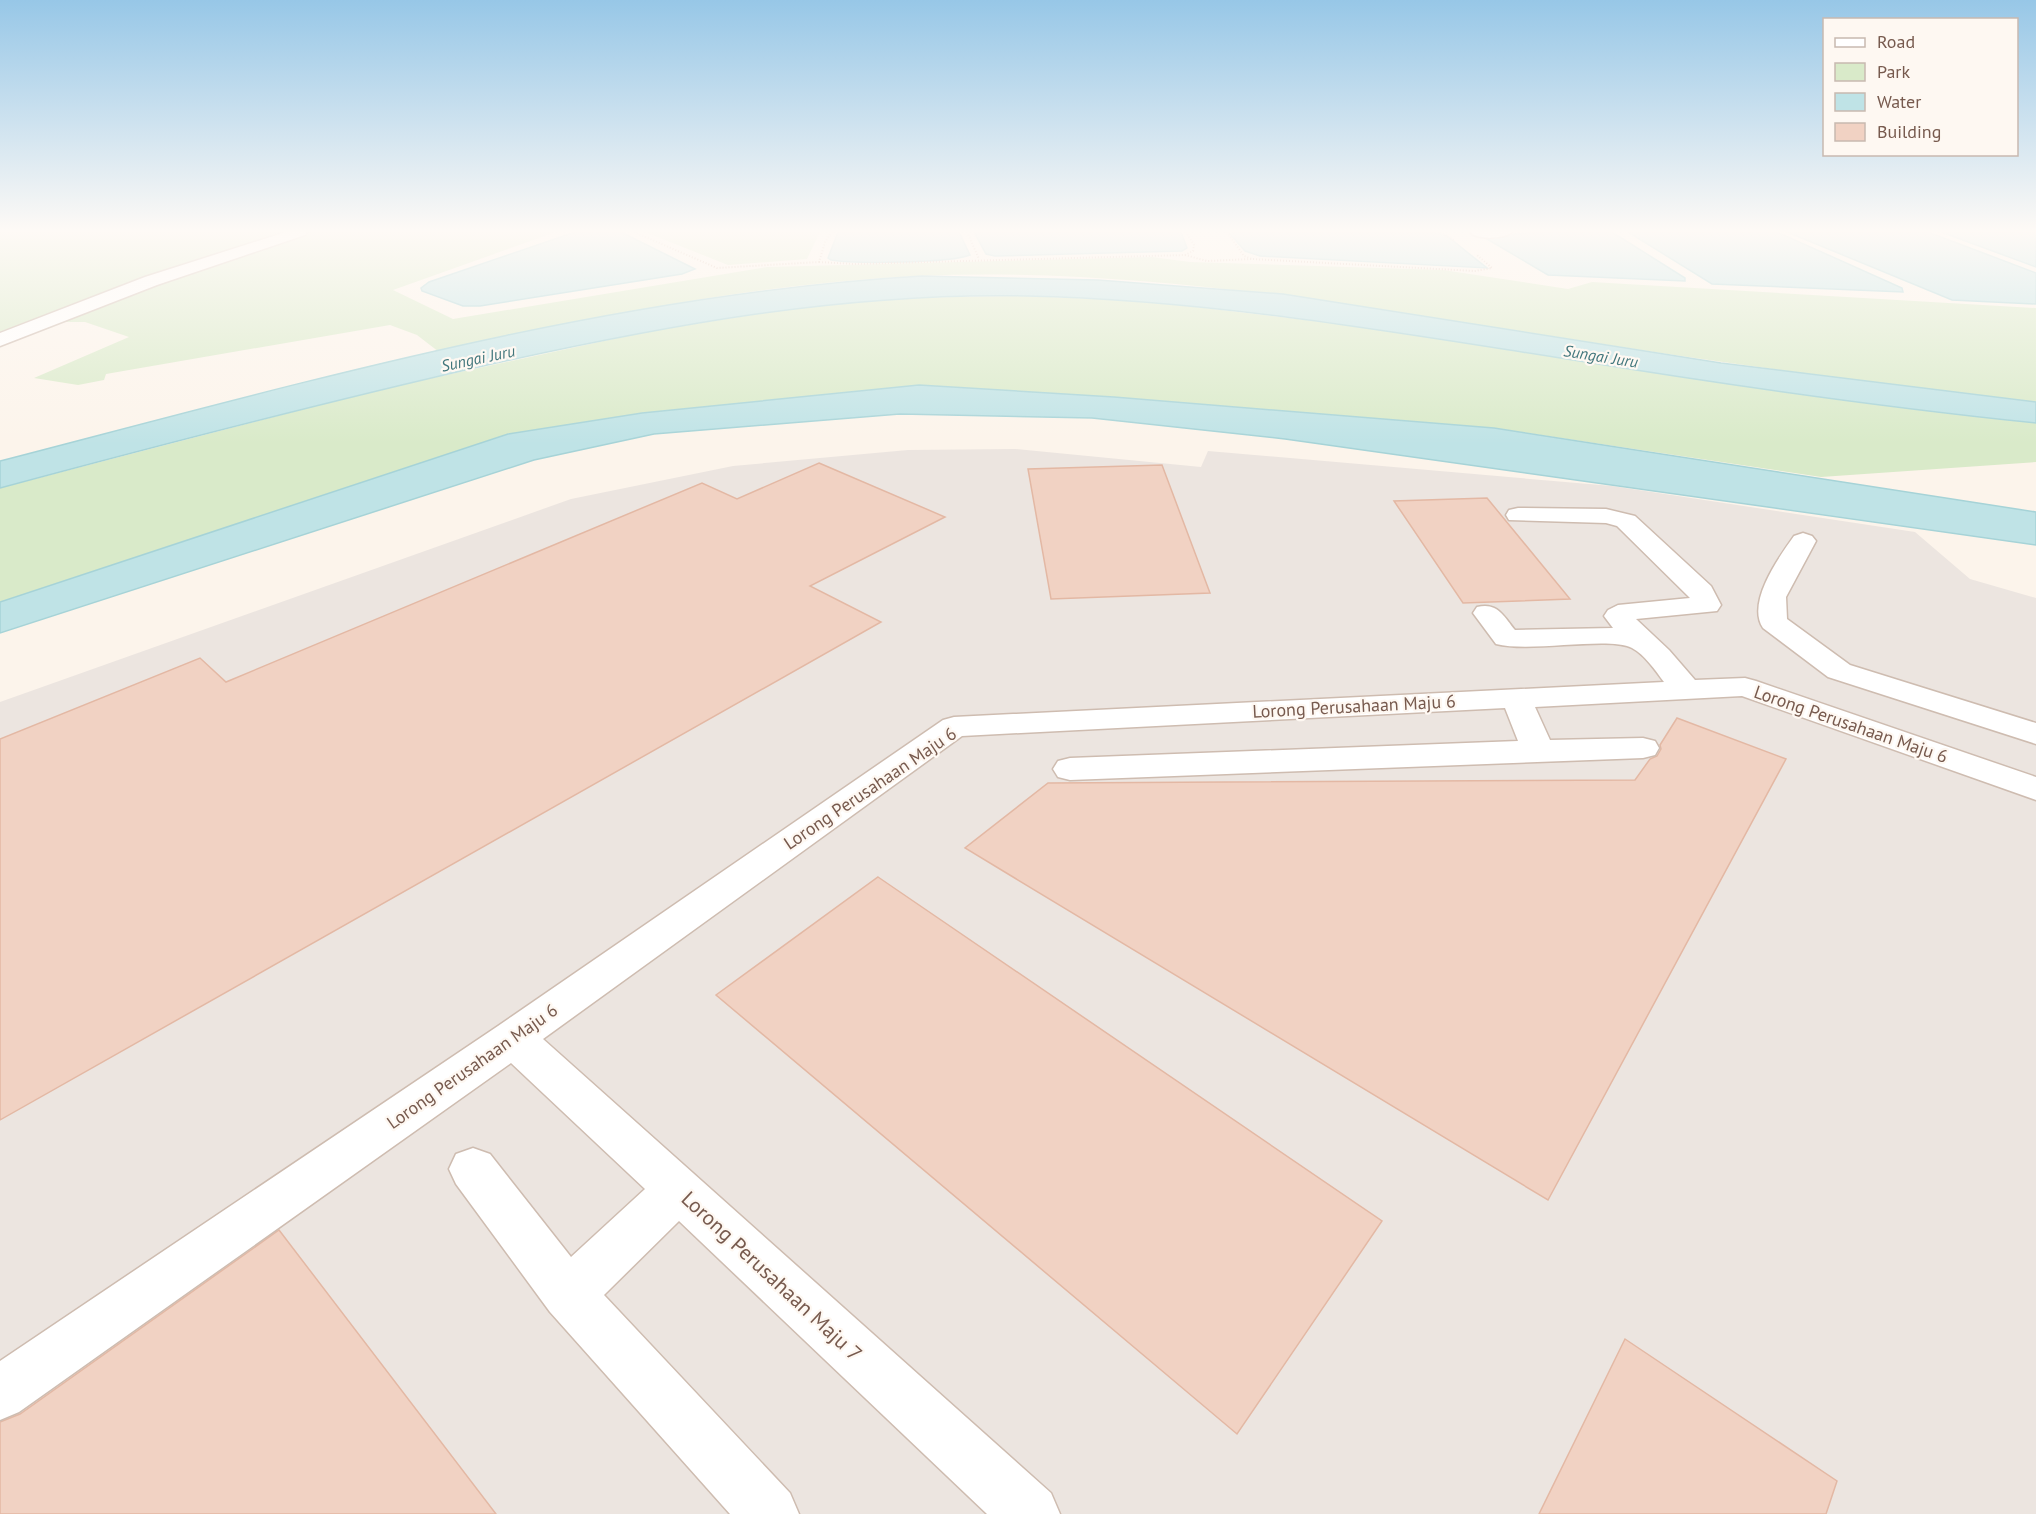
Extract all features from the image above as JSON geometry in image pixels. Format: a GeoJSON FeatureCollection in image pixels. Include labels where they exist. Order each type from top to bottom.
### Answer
{"type":"FeatureCollection","features":[{"type":"Feature","properties":{"kind":"street"},"geometry":{"type":"LineString","coordinates":[[0,340],[96,303]]}},
{"type":"Feature","properties":{"kind":"street"},"geometry":{"type":"LineString","coordinates":[[1518,515],[1606,516],[1626,521],[1701,592],[1707,605],[1628,611],[1618,616],[1686,689]]}},
{"type":"Feature","properties":{"kind":"street"},"geometry":{"type":"LineString","coordinates":[[1803,541],[1772,597],[1773,622],[1839,671],[2036,734]]}},
{"type":"Feature","properties":{"kind":"street"},"geometry":{"type":"LineString","coordinates":[[1487,613],[1506,638],[1526,641],[1626,636],[1642,641]]}},
{"type":"Feature","properties":{"kind":"street","name":"Lorong Perusahaan Maju 6"},"geometry":{"type":"LineString","coordinates":[[0,1393],[513,1038],[954,727],[1745,687],[2036,789]]}},
{"type":"Feature","properties":{"kind":"street"},"geometry":{"type":"LineString","coordinates":[[1516,698],[1538,750]]}},
{"type":"Feature","properties":{"kind":"street"},"geometry":{"type":"LineString","coordinates":[[1070,769],[1538,750],[1643,748]]}},
{"type":"Feature","properties":{"kind":"street","name":"Lorong Perusahaan Maju 7"},"geometry":{"type":"LineString","coordinates":[[513,1038],[1030,1514]]}},
{"type":"Feature","properties":{"kind":"street"},"geometry":{"type":"LineString","coordinates":[[473,1169],[568,1294],[769,1514]]}},
{"type":"Feature","properties":{"kind":"street"},"geometry":{"type":"LineString","coordinates":[[568,1294],[678,1190]]}},
{"type":"Feature","properties":{"kind":"shaded area"},"geometry":{"type":"Polygon","coordinates":[[[1015,449],[1201,467],[1208,451],[1612,486],[1915,532],[1970,579],[2036,598],[2036,1514],[0,1514],[0,702],[571,499],[733,466],[908,450],[1015,449]]]}},
{"type":"Feature","properties":{"kind":"green space"},"geometry":{"type":"Polygon","coordinates":[[[0,303],[77,303],[0,332],[0,303]]]}},
{"type":"Feature","properties":{"kind":"green space"},"geometry":{"type":"Polygon","coordinates":[[[105,303],[419,303],[453,319],[552,303],[685,303],[557,326],[439,352],[417,335],[390,325],[106,374],[104,380],[78,385],[34,378],[129,337],[85,322],[55,322],[105,303]]]}},
{"type":"Feature","properties":{"kind":"green space"},"geometry":{"type":"Polygon","coordinates":[[[844,303],[1159,303],[1357,326],[1797,394],[2036,423],[2036,462],[1821,477],[1494,428],[1114,397],[919,385],[642,413],[508,434],[0,602],[0,488],[377,390],[650,331],[808,306],[844,303]]]}},
{"type":"Feature","properties":{"kind":"green space"},"geometry":{"type":"Polygon","coordinates":[[[1333,303],[1945,303],[2036,308],[2036,402],[1725,362],[1333,303]]]}},
{"type":"Feature","properties":{"kind":"water"},"geometry":{"type":"Polygon","coordinates":[[[454,303],[501,303],[480,306],[463,306],[454,303]]]}},
{"type":"Feature","properties":{"kind":"water","name":"Sungai Juru"},"geometry":{"type":"Polygon","coordinates":[[[685,303],[859,303],[753,314],[550,351],[180,440],[0,488],[0,461],[342,373],[573,322],[685,303]]]}},
{"type":"Feature","properties":{"kind":"water","name":"Sungai Juru"},"geometry":{"type":"Polygon","coordinates":[[[1146,303],[1338,303],[1721,363],[2036,402],[2036,423],[1804,395],[1369,328],[1146,303]]]}},
{"type":"Feature","properties":{"kind":"water"},"geometry":{"type":"Polygon","coordinates":[[[919,385],[1114,397],[1494,428],[2036,512],[2036,545],[1285,439],[1092,418],[900,414],[654,434],[534,460],[0,633],[0,602],[508,434],[642,413],[919,385]]]}},
{"type":"Feature","properties":{"kind":"building"},"geometry":{"type":"Polygon","coordinates":[[[819,463],[945,517],[810,586],[881,622],[0,1120],[0,739],[200,658],[226,682],[702,483],[737,499],[819,463]]]}},
{"type":"Feature","properties":{"kind":"building"},"geometry":{"type":"Polygon","coordinates":[[[1162,465],[1210,593],[1051,599],[1028,469],[1162,465]]]}},
{"type":"Feature","properties":{"kind":"building"},"geometry":{"type":"Polygon","coordinates":[[[1487,498],[1570,599],[1463,603],[1394,501],[1487,498]]]}},
{"type":"Feature","properties":{"kind":"building"},"geometry":{"type":"Polygon","coordinates":[[[1677,718],[1786,759],[1548,1200],[965,848],[1048,783],[1635,780],[1650,759],[1657,756],[1661,749],[1660,745],[1677,718]]]}},
{"type":"Feature","properties":{"kind":"building"},"geometry":{"type":"Polygon","coordinates":[[[878,877],[1382,1221],[1237,1434],[716,995],[878,877]]]}},
{"type":"Feature","properties":{"kind":"building"},"geometry":{"type":"Polygon","coordinates":[[[279,1230],[496,1514],[0,1514],[0,1422],[20,1414],[279,1230]]]}},
{"type":"Feature","properties":{"kind":"building"},"geometry":{"type":"Polygon","coordinates":[[[1625,1339],[1837,1481],[1826,1514],[1539,1514],[1625,1339]]]}}]}
